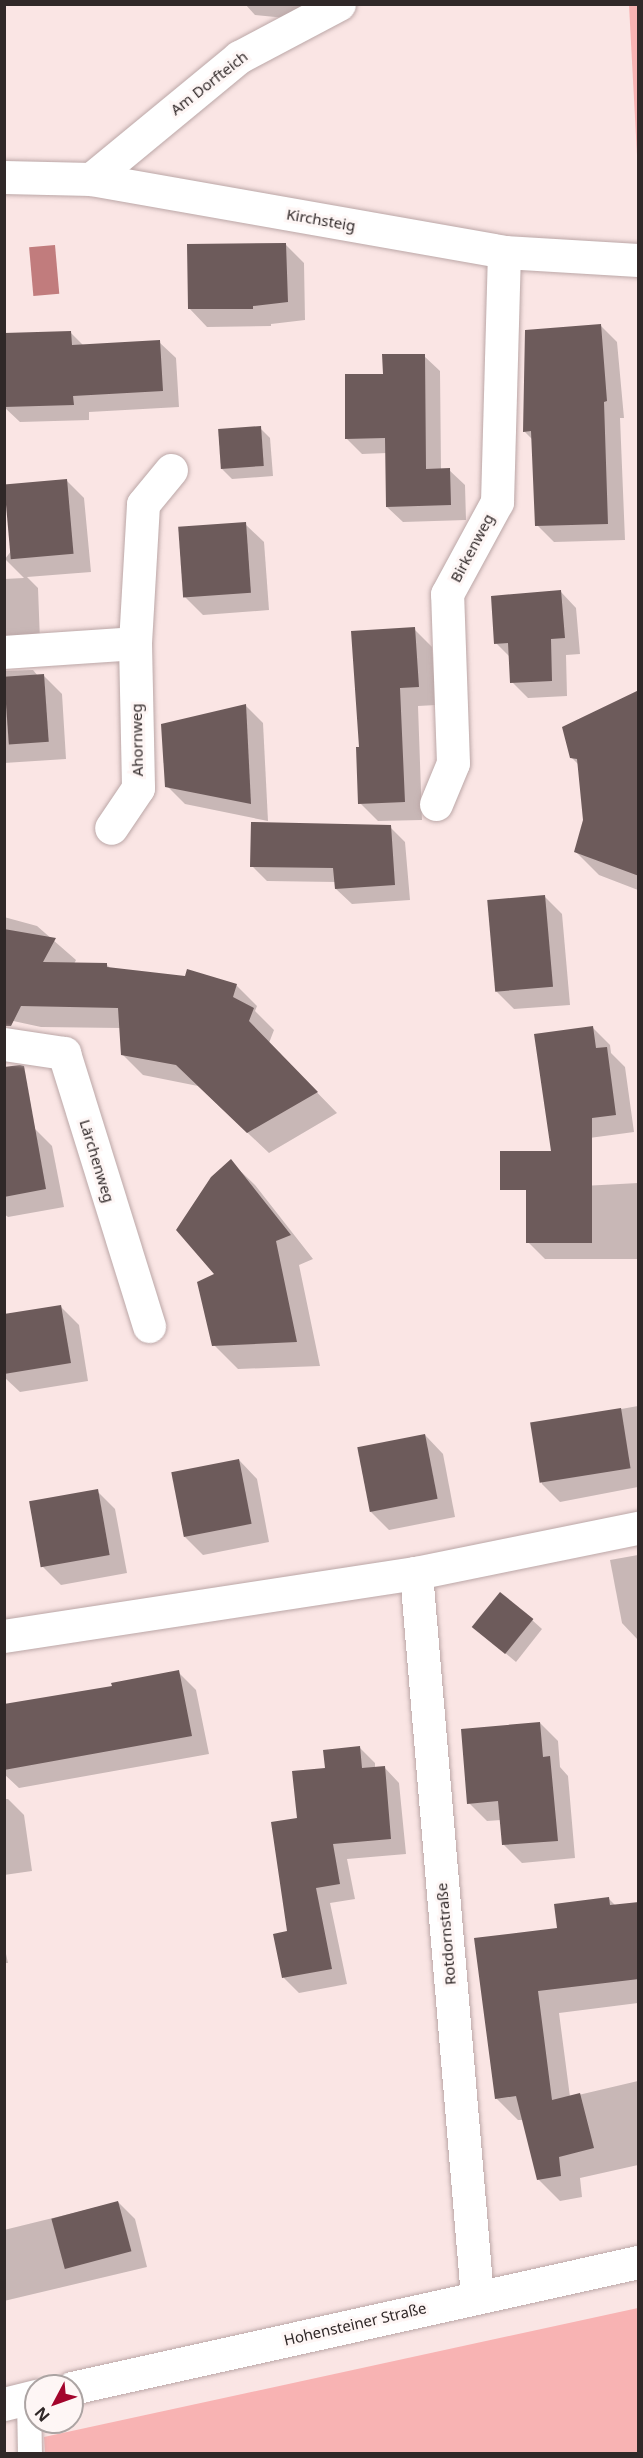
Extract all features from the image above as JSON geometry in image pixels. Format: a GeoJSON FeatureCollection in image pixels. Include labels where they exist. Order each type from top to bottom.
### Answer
{"type":"FeatureCollection","features":[{"type":"Feature","properties":{"kind":"street","name":"Am Dorfteich"},"geometry":{"type":"LineString","coordinates":[[91,179],[239,57],[339,4]]}},
{"type":"Feature","properties":{"kind":"street","name":"Kirchsteig"},"geometry":{"type":"LineString","coordinates":[[4,177],[91,179],[504,252],[639,260]]}},
{"type":"Feature","properties":{"kind":"street","name":"Birkenweg"},"geometry":{"type":"LineString","coordinates":[[436,804],[453,763],[447,594],[497,502],[504,252]]}},
{"type":"Feature","properties":{"kind":"street","name":"Ahornweg"},"geometry":{"type":"LineString","coordinates":[[111,828],[138,788],[135,643],[143,504],[171,471]]}},
{"type":"Feature","properties":{"kind":"street"},"geometry":{"type":"LineString","coordinates":[[4,652],[135,643]]}},
{"type":"Feature","properties":{"kind":"street","name":"Lärchenweg"},"geometry":{"type":"LineString","coordinates":[[4,1044],[64,1053],[149,1326]]}},
{"type":"Feature","properties":{"kind":"street"},"geometry":{"type":"LineString","coordinates":[[4,1636],[416,1573],[639,1528]]}},
{"type":"Feature","properties":{"kind":"street","name":"Rotdornstraße"},"geometry":{"type":"LineString","coordinates":[[416,1573],[477,2296]]}},
{"type":"Feature","properties":{"kind":"street","name":"Hohensteiner Straße"},"geometry":{"type":"LineString","coordinates":[[84,2385],[477,2296],[639,2262]]}},
{"type":"Feature","properties":{"kind":"lane"},"geometry":{"type":"LineString","coordinates":[[23,2399],[30,2454]]}},
{"type":"Feature","properties":{"kind":"shaded area"},"geometry":{"type":"Polygon","coordinates":[[[629,5],[638,5],[638,174],[629,5]]]}},
{"type":"Feature","properties":{"kind":"shaded area"},"geometry":{"type":"Polygon","coordinates":[[[55,245],[59,294],[33,296],[29,247],[55,245]]]}},
{"type":"Feature","properties":{"kind":"shaded area"},"geometry":{"type":"Polygon","coordinates":[[[638,2308],[638,2453],[45,2453],[44,2437],[58,2434],[84,2434],[84,2428],[638,2308]]]}},
{"type":"Feature","properties":{"kind":"building"},"geometry":{"type":"Polygon","coordinates":[[[286,243],[288,302],[253,306],[253,309],[188,309],[187,244],[286,243]]]}},
{"type":"Feature","properties":{"kind":"building"},"geometry":{"type":"Polygon","coordinates":[[[601,324],[607,401],[604,402],[608,524],[535,526],[531,431],[523,432],[525,330],[601,324]]]}},
{"type":"Feature","properties":{"kind":"building"},"geometry":{"type":"Polygon","coordinates":[[[71,331],[72,345],[160,340],[163,391],[73,396],[74,405],[4,407],[4,333],[71,331]]]}},
{"type":"Feature","properties":{"kind":"building"},"geometry":{"type":"Polygon","coordinates":[[[382,354],[425,354],[426,469],[450,468],[451,505],[386,507],[385,438],[345,439],[345,374],[383,374],[382,354]]]}},
{"type":"Feature","properties":{"kind":"building"},"geometry":{"type":"Polygon","coordinates":[[[261,426],[264,466],[221,469],[218,429],[261,426]]]}},
{"type":"Feature","properties":{"kind":"building"},"geometry":{"type":"Polygon","coordinates":[[[67,479],[74,554],[11,559],[4,484],[67,479]]]}},
{"type":"Feature","properties":{"kind":"building"},"geometry":{"type":"Polygon","coordinates":[[[246,522],[251,593],[183,598],[178,527],[246,522]]]}},
{"type":"Feature","properties":{"kind":"building"},"geometry":{"type":"Polygon","coordinates":[[[561,590],[565,638],[551,639],[552,681],[510,683],[508,643],[494,644],[491,596],[561,590]]]}},
{"type":"Feature","properties":{"kind":"building"},"geometry":{"type":"Polygon","coordinates":[[[415,627],[419,687],[400,688],[405,802],[358,804],[356,747],[359,747],[351,631],[415,627]]]}},
{"type":"Feature","properties":{"kind":"building"},"geometry":{"type":"Polygon","coordinates":[[[44,674],[49,742],[9,745],[4,677],[44,674]]]}},
{"type":"Feature","properties":{"kind":"building"},"geometry":{"type":"Polygon","coordinates":[[[639,690],[639,876],[574,852],[583,820],[577,759],[570,758],[562,727],[639,690]]]}},
{"type":"Feature","properties":{"kind":"building"},"geometry":{"type":"Polygon","coordinates":[[[246,704],[251,804],[165,787],[161,724],[246,704]]]}},
{"type":"Feature","properties":{"kind":"building"},"geometry":{"type":"Polygon","coordinates":[[[251,822],[391,825],[395,885],[335,889],[333,868],[250,867],[251,822]]]}},
{"type":"Feature","properties":{"kind":"building"},"geometry":{"type":"Polygon","coordinates":[[[545,895],[553,987],[495,992],[487,900],[545,895]]]}},
{"type":"Feature","properties":{"kind":"building"},"geometry":{"type":"Polygon","coordinates":[[[4,929],[56,938],[43,962],[107,963],[107,967],[185,976],[187,969],[237,984],[233,997],[254,1008],[249,1021],[318,1092],[247,1133],[176,1065],[121,1055],[118,1008],[21,1006],[11,1026],[4,1026],[4,929]]]}},
{"type":"Feature","properties":{"kind":"building"},"geometry":{"type":"Polygon","coordinates":[[[593,1026],[596,1048],[607,1047],[616,1115],[592,1118],[592,1243],[526,1243],[526,1190],[500,1190],[500,1151],[551,1151],[534,1034],[593,1026]]]}},
{"type":"Feature","properties":{"kind":"building"},"geometry":{"type":"Polygon","coordinates":[[[24,1066],[46,1189],[4,1197],[4,1067],[24,1066]]]}},
{"type":"Feature","properties":{"kind":"building"},"geometry":{"type":"Polygon","coordinates":[[[231,1159],[291,1235],[276,1241],[297,1342],[212,1346],[197,1282],[214,1274],[176,1230],[211,1177],[231,1159]]]}},
{"type":"Feature","properties":{"kind":"building"},"geometry":{"type":"Polygon","coordinates":[[[61,1305],[71,1363],[4,1374],[4,1314],[61,1305]]]}},
{"type":"Feature","properties":{"kind":"building"},"geometry":{"type":"Polygon","coordinates":[[[621,1408],[631,1468],[540,1483],[530,1422],[621,1408]]]}},
{"type":"Feature","properties":{"kind":"building"},"geometry":{"type":"Polygon","coordinates":[[[425,1434],[438,1499],[370,1512],[357,1447],[425,1434]]]}},
{"type":"Feature","properties":{"kind":"building"},"geometry":{"type":"Polygon","coordinates":[[[239,1459],[252,1524],[184,1537],[171,1472],[239,1459]]]}},
{"type":"Feature","properties":{"kind":"building"},"geometry":{"type":"Polygon","coordinates":[[[98,1489],[110,1555],[41,1567],[29,1501],[98,1489]]]}},
{"type":"Feature","properties":{"kind":"building"},"geometry":{"type":"Polygon","coordinates":[[[500,1592],[533,1619],[505,1654],[472,1627],[500,1592]]]}},
{"type":"Feature","properties":{"kind":"building"},"geometry":{"type":"Polygon","coordinates":[[[179,1670],[192,1736],[4,1770],[4,1704],[112,1686],[111,1683],[179,1670]]]}},
{"type":"Feature","properties":{"kind":"building"},"geometry":{"type":"Polygon","coordinates":[[[540,1722],[543,1757],[550,1756],[558,1841],[502,1845],[498,1801],[467,1804],[461,1729],[540,1722]]]}},
{"type":"Feature","properties":{"kind":"building"},"geometry":{"type":"Polygon","coordinates":[[[360,1746],[362,1768],[385,1766],[391,1839],[333,1844],[340,1884],[316,1888],[332,1969],[282,1978],[273,1934],[287,1931],[271,1822],[297,1818],[292,1771],[325,1768],[323,1750],[360,1746]]]}},
{"type":"Feature","properties":{"kind":"building"},"geometry":{"type":"Polygon","coordinates":[[[609,1897],[610,1905],[639,1902],[639,1979],[538,1991],[552,2100],[580,2093],[594,2148],[559,2157],[561,2176],[537,2180],[516,2096],[495,2099],[474,1938],[557,1928],[554,1904],[609,1897]]]}},
{"type":"Feature","properties":{"kind":"building"},"geometry":{"type":"Polygon","coordinates":[[[118,2201],[131,2251],[65,2269],[51,2219],[118,2201]]]}}]}
